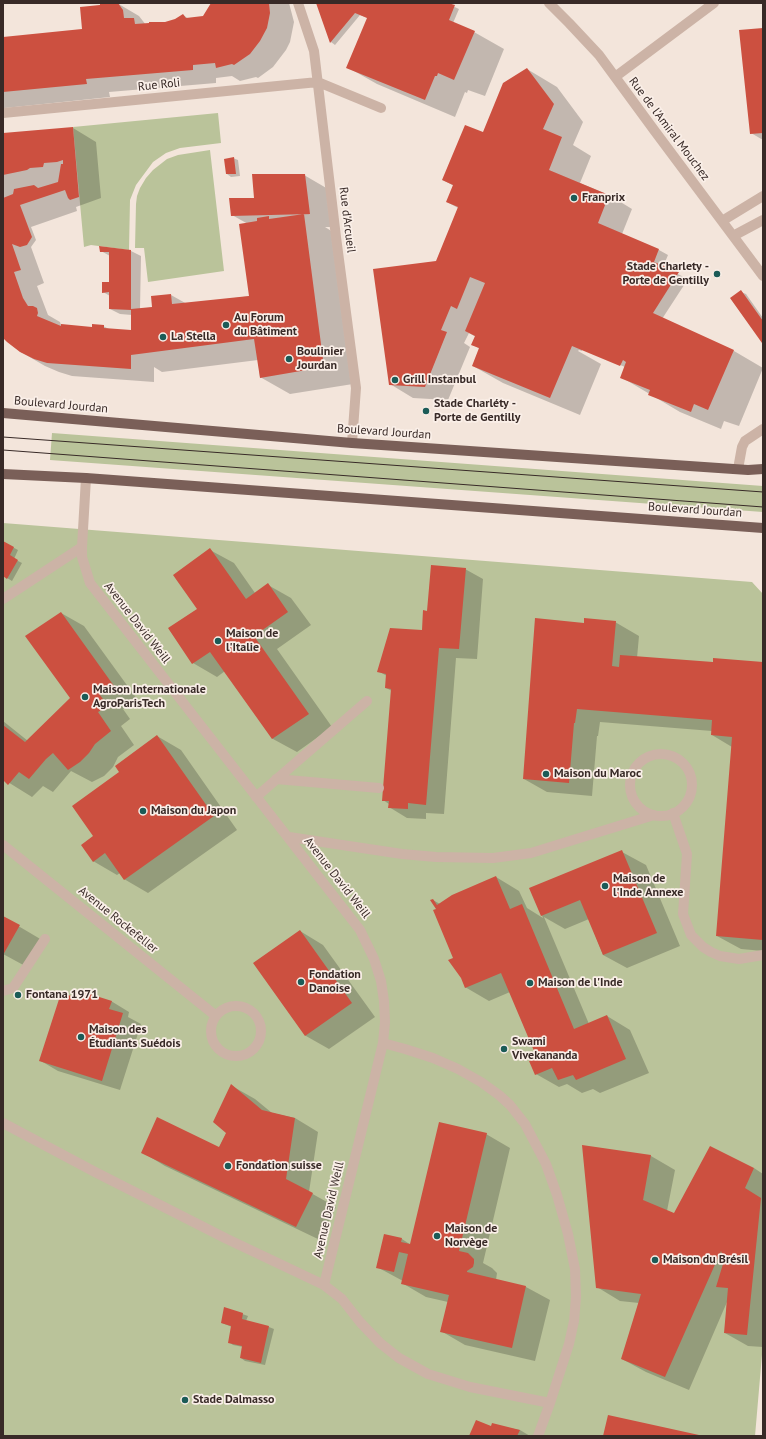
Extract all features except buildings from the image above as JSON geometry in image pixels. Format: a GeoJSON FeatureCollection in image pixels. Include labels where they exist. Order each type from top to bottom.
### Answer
{"type":"FeatureCollection","features":[{"type":"Feature","properties":{"kind":"main road","name":"Boulevard Jourdan"},"geometry":{"type":"LineString","coordinates":[[3,413],[352,443],[763,470]]}},
{"type":"Feature","properties":{"kind":"main road","name":"Boulevard Jourdan"},"geometry":{"type":"LineString","coordinates":[[3,474],[86,478],[763,528]]}},
{"type":"Feature","properties":{"kind":"street","name":"Rue d'Arcueil"},"geometry":{"type":"LineString","coordinates":[[298,3],[314,51],[356,388],[352,443]]}},
{"type":"Feature","properties":{"kind":"street","name":"Rue de l'Amiral Mouchez"},"geometry":{"type":"LineString","coordinates":[[548,3],[599,55],[763,276]]}},
{"type":"Feature","properties":{"kind":"street"},"geometry":{"type":"LineString","coordinates":[[615,77],[714,3]]}},
{"type":"Feature","properties":{"kind":"street"},"geometry":{"type":"LineString","coordinates":[[318,82],[381,108]]}},
{"type":"Feature","properties":{"kind":"street","name":"Rue Roli"},"geometry":{"type":"LineString","coordinates":[[3,113],[318,82]]}},
{"type":"Feature","properties":{"kind":"street"},"geometry":{"type":"LineString","coordinates":[[722,221],[763,196]]}},
{"type":"Feature","properties":{"kind":"street"},"geometry":{"type":"LineString","coordinates":[[733,236],[763,220]]}},
{"type":"Feature","properties":{"kind":"street"},"geometry":{"type":"LineString","coordinates":[[738,469],[742,447],[745,441],[763,429]]}},
{"type":"Feature","properties":{"kind":"street","name":"Avenue David Weill"},"geometry":{"type":"LineString","coordinates":[[86,478],[82,557],[90,583],[360,930],[374,959],[381,981],[385,1022],[383,1043],[324,1285]]}},
{"type":"Feature","properties":{"kind":"street"},"geometry":{"type":"LineString","coordinates":[[3,599],[82,547]]}},
{"type":"Feature","properties":{"kind":"street"},"geometry":{"type":"LineString","coordinates":[[256,796],[368,701]]}},
{"type":"Feature","properties":{"kind":"street"},"geometry":{"type":"LineString","coordinates":[[664,754],[683,762],[689,770],[692,780],[692,790],[688,800],[682,808],[673,813],[664,815],[654,814],[637,804],[632,795],[632,775],[637,766],[644,759],[654,755],[664,754]]}},
{"type":"Feature","properties":{"kind":"street"},"geometry":{"type":"LineString","coordinates":[[276,779],[379,788]]}},
{"type":"Feature","properties":{"kind":"street"},"geometry":{"type":"LineString","coordinates":[[673,813],[687,854],[683,914],[691,936],[703,947],[720,956],[739,959],[763,955]]}},
{"type":"Feature","properties":{"kind":"street"},"geometry":{"type":"LineString","coordinates":[[288,837],[402,854],[436,857],[493,858],[532,853],[654,814]]}},
{"type":"Feature","properties":{"kind":"street","name":"Avenue Rockefeller"},"geometry":{"type":"LineString","coordinates":[[3,845],[216,1016]]}},
{"type":"Feature","properties":{"kind":"street"},"geometry":{"type":"LineString","coordinates":[[3,991],[13,988],[45,939]]}},
{"type":"Feature","properties":{"kind":"street"},"geometry":{"type":"LineString","coordinates":[[232,1006],[239,1006],[252,1011],[260,1022],[262,1030],[258,1044],[253,1050],[240,1056],[233,1056],[221,1052],[212,1039],[212,1023],[216,1016],[220,1012],[232,1006]]}},
{"type":"Feature","properties":{"kind":"street"},"geometry":{"type":"LineString","coordinates":[[383,1043],[426,1056],[458,1069],[481,1082],[499,1095],[510,1104],[525,1124],[546,1164],[568,1234],[575,1269],[576,1297],[570,1344],[538,1436]]}},
{"type":"Feature","properties":{"kind":"street"},"geometry":{"type":"LineString","coordinates":[[3,1123],[102,1176],[324,1285],[342,1299],[360,1322],[380,1343],[399,1358],[428,1374],[470,1387],[550,1403]]}},
{"type":"Feature","properties":{"kind":"green space"},"geometry":{"type":"Polygon","coordinates":[[[218,113],[221,143],[180,148],[166,153],[153,162],[136,185],[130,200],[129,250],[91,245],[84,247],[73,127],[218,113]]]}},
{"type":"Feature","properties":{"kind":"green space"},"geometry":{"type":"Polygon","coordinates":[[[210,150],[224,271],[148,282],[144,248],[135,248],[136,204],[140,188],[153,170],[167,159],[178,155],[210,150]]]}},
{"type":"Feature","properties":{"kind":"green space"},"geometry":{"type":"Polygon","coordinates":[[[52,433],[763,486],[763,512],[50,460],[52,433]]]}},
{"type":"Feature","properties":{"kind":"green space"},"geometry":{"type":"Polygon","coordinates":[[[3,523],[752,582],[763,594],[763,1343],[755,1436],[3,1436],[3,523]]]}},
{"type":"Feature","properties":{"kind":"tram line"},"geometry":{"type":"LineString","coordinates":[[3,437],[763,492]]}},
{"type":"Feature","properties":{"kind":"tram line"},"geometry":{"type":"LineString","coordinates":[[3,450],[763,507]]}},
{"type":"Feature","properties":{"kind":"place","name":"Franprix"},"geometry":{"type":"Point","coordinates":[574,198]}},
{"type":"Feature","properties":{"kind":"place","name":"Stade Charlety - Porte de Gentilly"},"geometry":{"type":"Point","coordinates":[717,274]}},
{"type":"Feature","properties":{"kind":"place","name":"Au Forum du Bâtiment"},"geometry":{"type":"Point","coordinates":[226,325]}},
{"type":"Feature","properties":{"kind":"place","name":"La Stella"},"geometry":{"type":"Point","coordinates":[163,337]}},
{"type":"Feature","properties":{"kind":"place","name":"Boulinier Jourdan"},"geometry":{"type":"Point","coordinates":[289,359]}},
{"type":"Feature","properties":{"kind":"place","name":"Grill Instanbul"},"geometry":{"type":"Point","coordinates":[395,380]}},
{"type":"Feature","properties":{"kind":"place","name":"Stade Charléty - Porte de Gentilly"},"geometry":{"type":"Point","coordinates":[426,411]}},
{"type":"Feature","properties":{"kind":"place","name":"Maison de l'Italie"},"geometry":{"type":"Point","coordinates":[218,641]}},
{"type":"Feature","properties":{"kind":"place","name":"Maison Internationale AgroParisTech"},"geometry":{"type":"Point","coordinates":[85,697]}},
{"type":"Feature","properties":{"kind":"place","name":"Maison du Maroc"},"geometry":{"type":"Point","coordinates":[546,774]}},
{"type":"Feature","properties":{"kind":"place","name":"Maison du Japon"},"geometry":{"type":"Point","coordinates":[143,811]}},
{"type":"Feature","properties":{"kind":"place","name":"Maison de l'Inde Annexe"},"geometry":{"type":"Point","coordinates":[605,886]}},
{"type":"Feature","properties":{"kind":"place","name":"Fondation Danoise"},"geometry":{"type":"Point","coordinates":[301,982]}},
{"type":"Feature","properties":{"kind":"place","name":"Maison de l'Inde"},"geometry":{"type":"Point","coordinates":[530,983]}},
{"type":"Feature","properties":{"kind":"place","name":"Fontana 1971"},"geometry":{"type":"Point","coordinates":[18,995]}},
{"type":"Feature","properties":{"kind":"place","name":"Maison des Étudiants Suédois"},"geometry":{"type":"Point","coordinates":[81,1037]}},
{"type":"Feature","properties":{"kind":"place","name":"Swami Vivekananda"},"geometry":{"type":"Point","coordinates":[504,1049]}},
{"type":"Feature","properties":{"kind":"place","name":"Fondation suisse"},"geometry":{"type":"Point","coordinates":[228,1166]}},
{"type":"Feature","properties":{"kind":"place","name":"Maison de Norvège"},"geometry":{"type":"Point","coordinates":[437,1236]}},
{"type":"Feature","properties":{"kind":"place","name":"Maison du Brésil"},"geometry":{"type":"Point","coordinates":[655,1260]}},
{"type":"Feature","properties":{"kind":"place","name":"Stade Dalmasso"},"geometry":{"type":"Point","coordinates":[185,1400]}}]}
